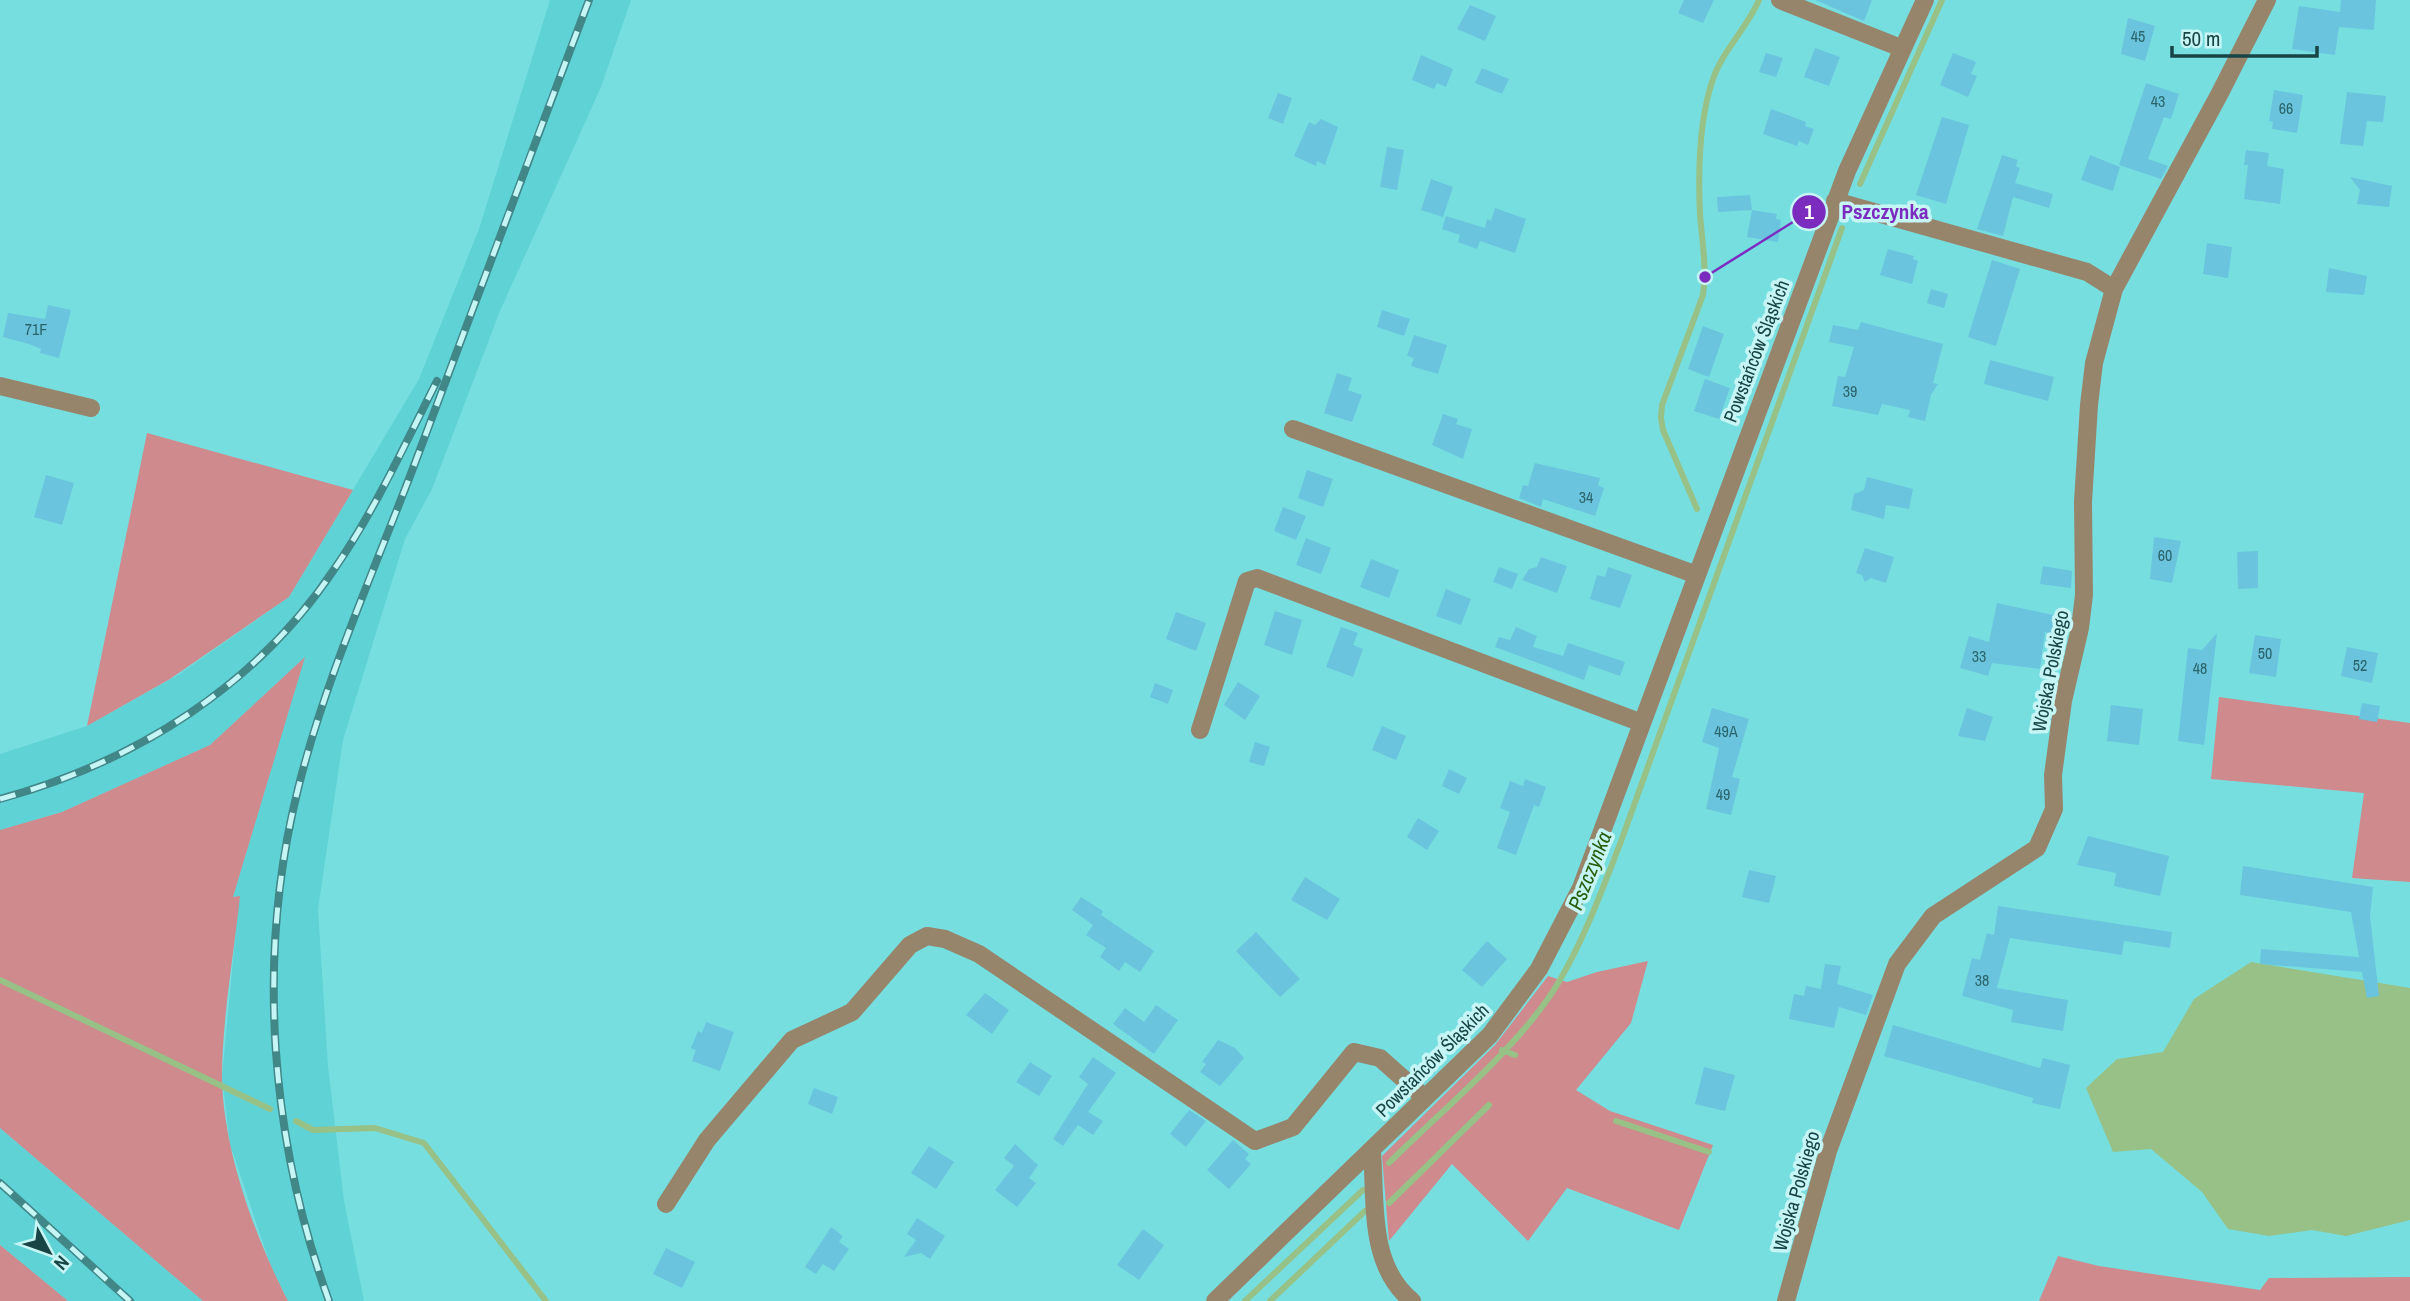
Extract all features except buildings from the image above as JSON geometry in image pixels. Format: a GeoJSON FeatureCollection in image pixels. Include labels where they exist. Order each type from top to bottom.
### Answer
{"type":"FeatureCollection","features":[{"type":"Feature","properties":{"kind":"street"},"geometry":{"type":"LineString","coordinates":[[1780,0],[1901,48]]}},
{"type":"Feature","properties":{"kind":"street","name":"Powstańców Śląskich"},"geometry":{"type":"LineString","coordinates":[[1215,1301],[1490,1034],[1539,969],[1559,934],[1581,888],[1835,201],[1901,48],[1925,0]]}},
{"type":"Feature","properties":{"kind":"street","name":"Wojska Polskiego"},"geometry":{"type":"LineString","coordinates":[[1786,1301],[1828,1151],[1898,964],[1933,916],[2037,848],[2054,808],[2053,775],[2063,701],[2080,628],[2084,595],[2083,502],[2094,363],[2114,289],[2267,0]]}},
{"type":"Feature","properties":{"kind":"street"},"geometry":{"type":"LineString","coordinates":[[1835,201],[2087,272],[2114,289]]}},
{"type":"Feature","properties":{"kind":"street"},"geometry":{"type":"LineString","coordinates":[[0,386],[91,408]]}},
{"type":"Feature","properties":{"kind":"street"},"geometry":{"type":"LineString","coordinates":[[1293,429],[1697,575]]}},
{"type":"Feature","properties":{"kind":"street"},"geometry":{"type":"LineString","coordinates":[[1200,730],[1247,581],[1257,578],[1642,723]]}},
{"type":"Feature","properties":{"kind":"street"},"geometry":{"type":"LineString","coordinates":[[666,1204],[707,1140],[792,1040],[852,1012],[910,945],[927,936],[945,939],[979,954],[1255,1141],[1293,1127],[1354,1052],[1380,1058],[1424,1098]]}},
{"type":"Feature","properties":{"kind":"street"},"geometry":{"type":"LineString","coordinates":[[1372,1151],[1378,1243],[1382,1261],[1401,1292],[1412,1301]]}},
{"type":"Feature","properties":{"kind":"shaded area"},"geometry":{"type":"Polygon","coordinates":[[[550,0],[631,0],[601,87],[500,311],[432,489],[405,539],[343,740],[318,909],[328,1066],[344,1201],[364,1301],[288,1301],[271,1267],[230,1144],[222,1077],[239,896],[233,897],[304,658],[210,745],[62,812],[0,830],[0,754],[87,726],[178,675],[289,597],[419,379],[479,229],[550,0]]]}},
{"type":"Feature","properties":{"kind":"shaded area"},"geometry":{"type":"Polygon","coordinates":[[[147,433],[353,490],[289,597],[170,679],[87,726],[147,433]]]}},
{"type":"Feature","properties":{"kind":"shaded area"},"geometry":{"type":"Polygon","coordinates":[[[305,657],[233,897],[240,896],[226,1010],[222,1077],[228,1134],[243,1192],[264,1249],[288,1301],[203,1301],[0,1128],[0,830],[62,812],[210,745],[305,657]]]}},
{"type":"Feature","properties":{"kind":"shaded area"},"geometry":{"type":"Polygon","coordinates":[[[2219,697],[2410,723],[2410,882],[2352,878],[2364,793],[2211,779],[2219,697]]]}},
{"type":"Feature","properties":{"kind":"shaded area"},"geometry":{"type":"Polygon","coordinates":[[[1648,961],[1631,1023],[1576,1090],[1610,1111],[1713,1145],[1679,1230],[1567,1188],[1528,1241],[1452,1164],[1389,1241],[1382,1156],[1495,1045],[1548,976],[1567,982],[1597,972],[1648,961]]]}},
{"type":"Feature","properties":{"kind":"shaded area"},"geometry":{"type":"Polygon","coordinates":[[[2251,962],[2410,988],[2410,1220],[2346,1236],[2312,1230],[2269,1236],[2228,1229],[2202,1192],[2151,1149],[2113,1152],[2086,1088],[2117,1059],[2163,1052],[2194,999],[2251,962]]]}},
{"type":"Feature","properties":{"kind":"shaded area"},"geometry":{"type":"Polygon","coordinates":[[[0,1128],[203,1301],[68,1301],[0,1245],[0,1128]]]}},
{"type":"Feature","properties":{"kind":"shaded area"},"geometry":{"type":"Polygon","coordinates":[[[0,1245],[68,1301],[0,1301],[0,1245]]]}},
{"type":"Feature","properties":{"kind":"shaded area"},"geometry":{"type":"Polygon","coordinates":[[[2058,1256],[2099,1266],[2260,1290],[2269,1278],[2410,1277],[2410,1301],[2039,1301],[2058,1256]]]}},
{"type":"Feature","properties":{"kind":"waterway","name":"Pszczynka"},"geometry":{"type":"LineString","coordinates":[[1697,509],[1663,430],[1662,405],[1703,295],[1700,163],[1702,128],[1708,95],[1717,68],[1759,0]]}},
{"type":"Feature","properties":{"kind":"waterway"},"geometry":{"type":"LineString","coordinates":[[1860,184],[1942,0]]}},
{"type":"Feature","properties":{"kind":"waterway","name":"Pszczynka"},"geometry":{"type":"LineString","coordinates":[[1389,1163],[1480,1076],[1525,1028],[1560,980],[1577,947],[1620,844],[1842,228]]}},
{"type":"Feature","properties":{"kind":"waterway"},"geometry":{"type":"LineString","coordinates":[[0,980],[270,1109]]}},
{"type":"Feature","properties":{"kind":"waterway"},"geometry":{"type":"LineString","coordinates":[[1502,1050],[1515,1055]]}},
{"type":"Feature","properties":{"kind":"waterway"},"geometry":{"type":"LineString","coordinates":[[1389,1203],[1489,1105]]}},
{"type":"Feature","properties":{"kind":"waterway"},"geometry":{"type":"LineString","coordinates":[[296,1121],[313,1130],[375,1128],[424,1143],[546,1301]]}},
{"type":"Feature","properties":{"kind":"waterway"},"geometry":{"type":"LineString","coordinates":[[1616,1121],[1709,1152]]}},
{"type":"Feature","properties":{"kind":"waterway","name":"Pszczynka"},"geometry":{"type":"LineString","coordinates":[[1245,1301],[1363,1190]]}},
{"type":"Feature","properties":{"kind":"waterway"},"geometry":{"type":"LineString","coordinates":[[1270,1301],[1365,1211]]}},
{"type":"Feature","properties":{"kind":"railway"},"geometry":{"type":"LineString","coordinates":[[329,1301],[293,1176],[282,1112],[274,982],[277,917],[285,853],[298,789],[337,662],[589,0]]}},
{"type":"Feature","properties":{"kind":"railway"},"geometry":{"type":"LineString","coordinates":[[0,799],[98,764],[145,741],[189,714],[269,649],[304,610],[350,546],[437,381]]}},
{"type":"Feature","properties":{"kind":"railway"},"geometry":{"type":"LineString","coordinates":[[0,1183],[130,1301]]}},
{"type":"Feature","properties":{"kind":"place","name":"Pszczynka"},"geometry":{"type":"Point","coordinates":[1705,277]}}]}
